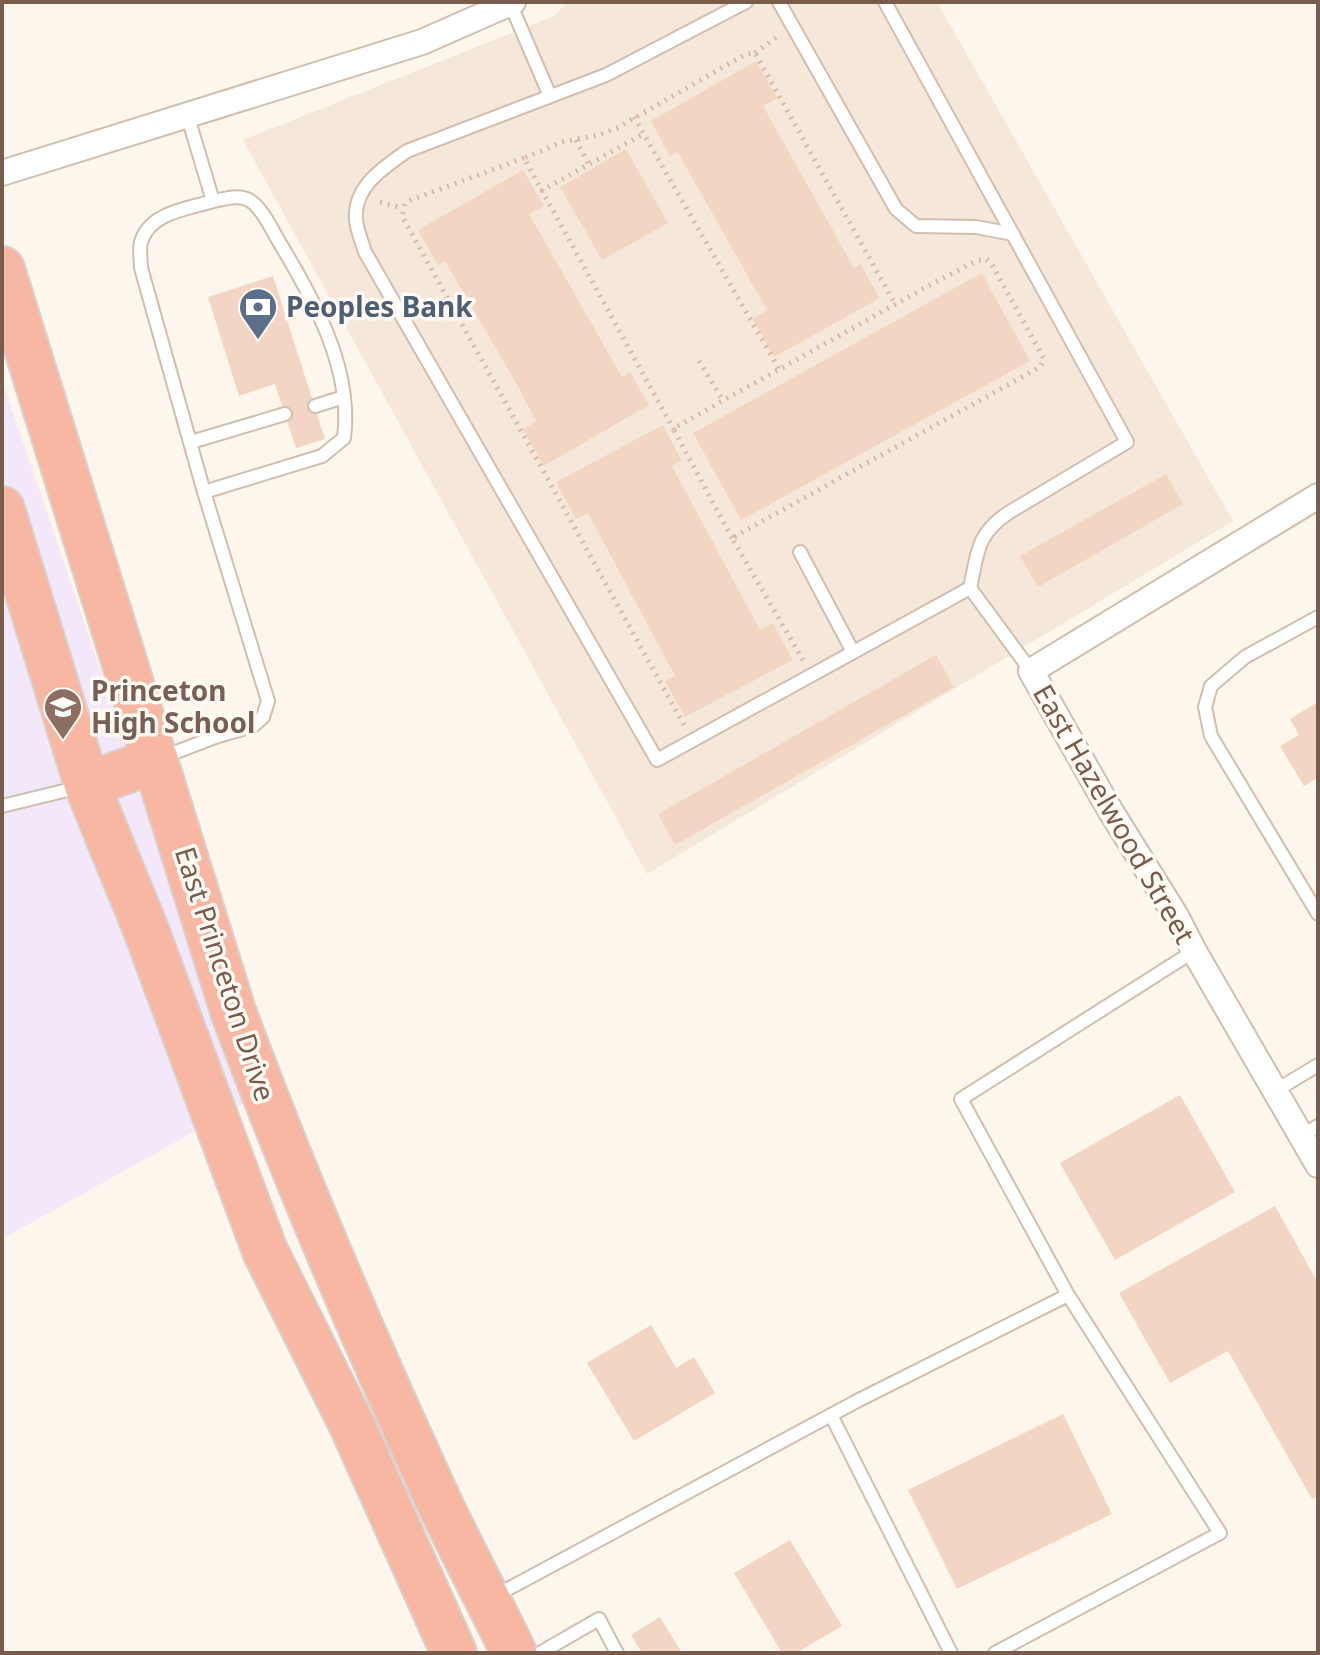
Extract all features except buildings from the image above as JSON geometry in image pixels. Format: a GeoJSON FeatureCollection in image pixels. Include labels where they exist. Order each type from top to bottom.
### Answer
{"type":"FeatureCollection","features":[{"type":"Feature","properties":{"kind":"highway","name":"East Princeton Drive"},"geometry":{"type":"LineString","coordinates":[[2,269],[233,1011],[292,1164],[434,1491],[514,1653]]}},
{"type":"Feature","properties":{"kind":"highway","name":"East Princeton Drive"},"geometry":{"type":"LineString","coordinates":[[2,509],[87,785],[146,930],[265,1251],[350,1421],[454,1653]]}},
{"type":"Feature","properties":{"kind":"highway"},"geometry":{"type":"LineString","coordinates":[[87,785],[156,760]]}},
{"type":"Feature","properties":{"kind":"street"},"geometry":{"type":"LineString","coordinates":[[2,173],[422,42],[512,3]]}},
{"type":"Feature","properties":{"kind":"street","name":"East Hazelwood Street"},"geometry":{"type":"LineString","coordinates":[[1318,496],[1031,671],[1275,1091],[1310,1131],[1318,1165]]}},
{"type":"Feature","properties":{"kind":"lane"},"geometry":{"type":"LineString","coordinates":[[746,2],[606,75],[407,151],[363,187],[356,219],[365,252],[657,760],[970,588]]}},
{"type":"Feature","properties":{"kind":"lane"},"geometry":{"type":"LineString","coordinates":[[779,2],[896,209],[916,226],[976,227],[1013,234]]}},
{"type":"Feature","properties":{"kind":"lane"},"geometry":{"type":"LineString","coordinates":[[885,2],[1127,442],[989,526],[979,544],[970,588],[1031,671]]}},
{"type":"Feature","properties":{"kind":"lane"},"geometry":{"type":"LineString","coordinates":[[512,3],[550,96]]}},
{"type":"Feature","properties":{"kind":"lane"},"geometry":{"type":"LineString","coordinates":[[187,114],[213,201]]}},
{"type":"Feature","properties":{"kind":"lane"},"geometry":{"type":"LineString","coordinates":[[156,760],[253,726],[263,717],[268,701],[204,492],[141,268],[141,242],[154,222],[161,217],[237,196],[250,201],[294,267],[325,332],[340,373],[347,417],[344,438],[322,456],[204,492]]}},
{"type":"Feature","properties":{"kind":"lane"},"geometry":{"type":"LineString","coordinates":[[315,406],[344,397]]}},
{"type":"Feature","properties":{"kind":"lane"},"geometry":{"type":"LineString","coordinates":[[191,442],[285,414]]}},
{"type":"Feature","properties":{"kind":"lane"},"geometry":{"type":"LineString","coordinates":[[800,552],[853,652]]}},
{"type":"Feature","properties":{"kind":"lane"},"geometry":{"type":"LineString","coordinates":[[1318,617],[1245,657],[1211,686],[1205,707],[1211,736],[1318,914]]}},
{"type":"Feature","properties":{"kind":"lane"},"geometry":{"type":"LineString","coordinates":[[2,806],[87,785]]}},
{"type":"Feature","properties":{"kind":"lane"},"geometry":{"type":"LineString","coordinates":[[995,1653],[1220,1533],[1068,1295],[961,1099],[1194,951]]}},
{"type":"Feature","properties":{"kind":"lane"},"geometry":{"type":"LineString","coordinates":[[1275,1091],[1318,1065]]}},
{"type":"Feature","properties":{"kind":"lane"},"geometry":{"type":"LineString","coordinates":[[489,1599],[831,1415],[1068,1295]]}},
{"type":"Feature","properties":{"kind":"lane"},"geometry":{"type":"LineString","coordinates":[[831,1415],[951,1653]]}},
{"type":"Feature","properties":{"kind":"lane"},"geometry":{"type":"LineString","coordinates":[[540,1653],[599,1619],[617,1653]]}},
{"type":"Feature","properties":{"kind":"path"},"geometry":{"type":"LineString","coordinates":[[694,739],[402,216],[405,204],[562,142],[617,128],[746,54],[755,53],[895,304]]}},
{"type":"Feature","properties":{"kind":"path"},"geometry":{"type":"LineString","coordinates":[[634,117],[779,369]]}},
{"type":"Feature","properties":{"kind":"path"},"geometry":{"type":"LineString","coordinates":[[541,191],[645,133]]}},
{"type":"Feature","properties":{"kind":"path"},"geometry":{"type":"LineString","coordinates":[[576,140],[588,163]]}},
{"type":"Feature","properties":{"kind":"path"},"geometry":{"type":"LineString","coordinates":[[524,158],[732,538],[811,675]]}},
{"type":"Feature","properties":{"kind":"path"},"geometry":{"type":"LineString","coordinates":[[674,430],[895,304],[976,261],[986,259],[1044,359],[1043,364],[1029,374],[732,538]]}},
{"type":"Feature","properties":{"kind":"path"},"geometry":{"type":"LineString","coordinates":[[699,361],[723,400]]}},
{"type":"Feature","properties":{"kind":"shaded area"},"geometry":{"type":"Polygon","coordinates":[[[568,2],[937,2],[1233,521],[647,874],[243,140],[554,16],[568,2]]]}},
{"type":"Feature","properties":{"kind":"shaded area","name":"Princeton High School"},"geometry":{"type":"Polygon","coordinates":[[[2,380],[247,1102],[2,1239],[2,380]]]}},
{"type":"Feature","properties":{"kind":"place","name":"Peoples Bank"},"geometry":{"type":"Point","coordinates":[258,341]}},
{"type":"Feature","properties":{"kind":"place","name":"Princeton High School"},"geometry":{"type":"Point","coordinates":[63,741]}}]}
